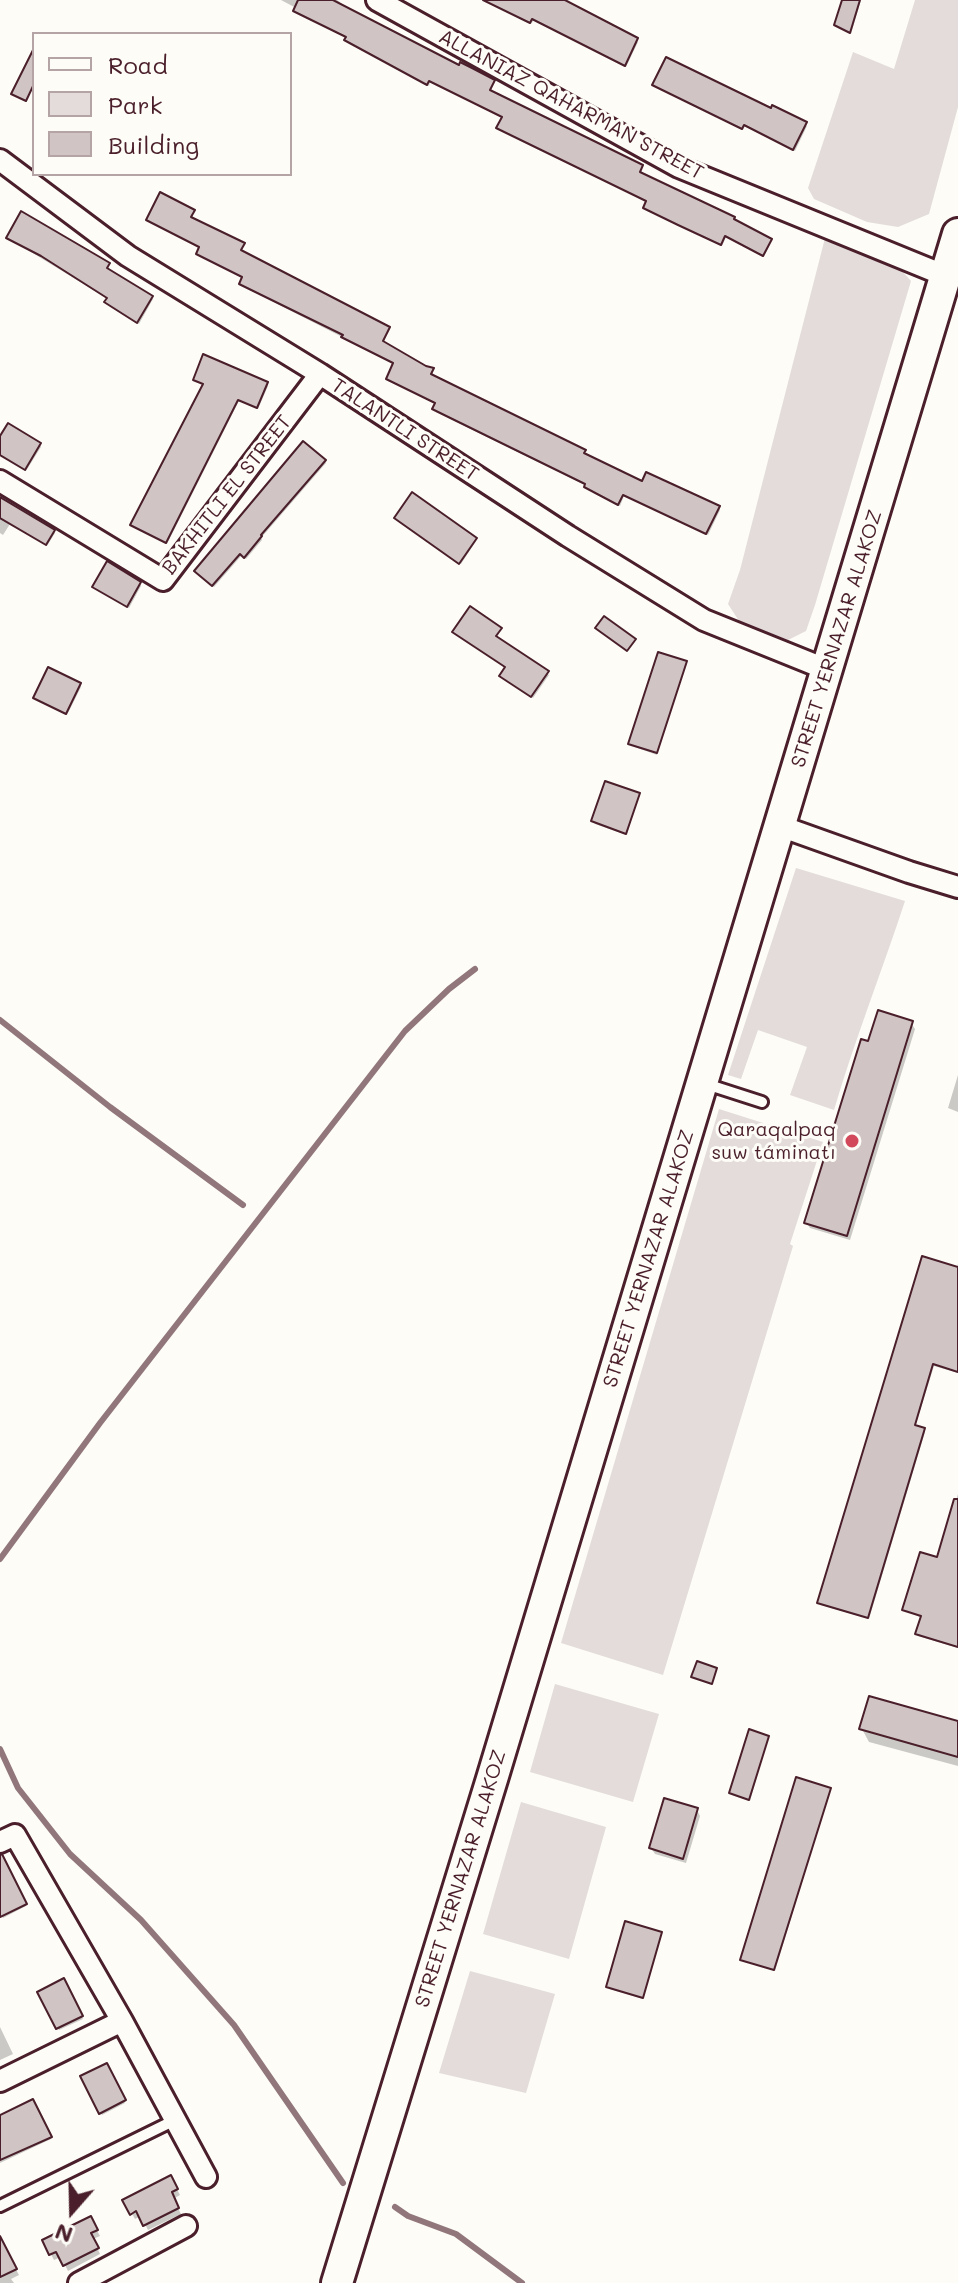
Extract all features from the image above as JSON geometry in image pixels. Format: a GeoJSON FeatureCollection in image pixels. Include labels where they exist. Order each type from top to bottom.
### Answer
{"type":"FeatureCollection","features":[{"type":"Feature","properties":{"kind":"main road","name":"STREET YERNAZAR ALAKOZ"},"geometry":{"type":"LineString","coordinates":[[337,2283],[958,234]]}},
{"type":"Feature","properties":{"kind":"street","name":"ALLANIAZ QAHARMAN STREET"},"geometry":{"type":"LineString","coordinates":[[377,0],[679,167],[946,276]]}},
{"type":"Feature","properties":{"kind":"street","name":"TALANTLI STREET"},"geometry":{"type":"LineString","coordinates":[[0,160],[128,256],[320,374],[568,536],[704,620],[828,670]]}},
{"type":"Feature","properties":{"kind":"street","name":"BAKHITLI EL STREET"},"geometry":{"type":"LineString","coordinates":[[0,481],[163,580],[320,374]]}},
{"type":"Feature","properties":{"kind":"street"},"geometry":{"type":"LineString","coordinates":[[780,826],[958,887]]}},
{"type":"Feature","properties":{"kind":"street"},"geometry":{"type":"LineString","coordinates":[[7,1839],[122,2021],[206,2177]]}},
{"type":"Feature","properties":{"kind":"street"},"geometry":{"type":"LineString","coordinates":[[0,2081],[122,2021]]}},
{"type":"Feature","properties":{"kind":"street"},"geometry":{"type":"LineString","coordinates":[[79,2283],[186,2226]]}},
{"type":"Feature","properties":{"kind":"lane"},"geometry":{"type":"LineString","coordinates":[[702,1083],[762,1102]]}},
{"type":"Feature","properties":{"kind":"lane"},"geometry":{"type":"LineString","coordinates":[[0,2206],[175,2120]]}},
{"type":"Feature","properties":{"kind":"green space"},"geometry":{"type":"Polygon","coordinates":[[[915,0],[958,0],[958,107],[929,214],[898,227],[867,222],[814,199],[808,188],[853,52],[894,69],[915,0]]]}},
{"type":"Feature","properties":{"kind":"green space"},"geometry":{"type":"Polygon","coordinates":[[[825,238],[883,257],[911,281],[815,605],[806,631],[788,640],[739,621],[728,604],[740,570],[825,238]]]}},
{"type":"Feature","properties":{"kind":"green space"},"geometry":{"type":"Polygon","coordinates":[[[796,868],[905,901],[834,1110],[790,1095],[807,1047],[758,1030],[741,1079],[728,1075],[796,868]]]}},
{"type":"Feature","properties":{"kind":"green space"},"geometry":{"type":"Polygon","coordinates":[[[719,1109],[823,1142],[663,1675],[561,1643],[719,1109]]]}},
{"type":"Feature","properties":{"kind":"green space"},"geometry":{"type":"Polygon","coordinates":[[[555,1684],[659,1714],[633,1802],[530,1772],[555,1684]]]}},
{"type":"Feature","properties":{"kind":"green space"},"geometry":{"type":"Polygon","coordinates":[[[521,1802],[606,1827],[569,1959],[483,1934],[521,1802]]]}},
{"type":"Feature","properties":{"kind":"green space"},"geometry":{"type":"Polygon","coordinates":[[[470,1971],[555,1994],[526,2093],[439,2073],[470,1971]]]}},
{"type":"Feature","properties":{"kind":"building"},"geometry":{"type":"Polygon","coordinates":[[[298,0],[333,0],[459,65],[460,62],[472,68],[495,80],[490,90],[643,165],[640,172],[735,217],[772,239],[763,256],[725,236],[721,245],[643,208],[646,201],[496,128],[502,117],[429,81],[427,85],[344,40],[346,37],[293,11],[298,0]]]}},
{"type":"Feature","properties":{"kind":"building"},"geometry":{"type":"Polygon","coordinates":[[[483,0],[565,0],[638,38],[625,66],[532,19],[530,23],[483,0]]]}},
{"type":"Feature","properties":{"kind":"building"},"geometry":{"type":"Polygon","coordinates":[[[842,0],[860,0],[850,33],[834,25],[842,0]]]}},
{"type":"Feature","properties":{"kind":"building"},"geometry":{"type":"Polygon","coordinates":[[[32,52],[32,88],[26,101],[11,94],[32,52]]]}},
{"type":"Feature","properties":{"kind":"building"},"geometry":{"type":"Polygon","coordinates":[[[666,57],[807,122],[793,150],[652,85],[666,57]]]}},
{"type":"Feature","properties":{"kind":"building"},"geometry":{"type":"Polygon","coordinates":[[[160,192],[195,210],[191,217],[245,243],[241,250],[390,327],[383,341],[434,368],[431,374],[642,481],[646,472],[720,506],[706,534],[623,495],[618,505],[584,487],[585,484],[432,409],[435,403],[386,379],[393,363],[239,284],[242,277],[196,254],[199,247],[146,220],[160,192]]]}},
{"type":"Feature","properties":{"kind":"building"},"geometry":{"type":"Polygon","coordinates":[[[21,211],[110,263],[107,268],[153,296],[137,323],[104,302],[107,298],[41,256],[6,238],[21,211]]]}},
{"type":"Feature","properties":{"kind":"building"},"geometry":{"type":"Polygon","coordinates":[[[203,354],[268,382],[257,408],[238,400],[166,543],[130,525],[203,384],[193,380],[203,354]]]}},
{"type":"Feature","properties":{"kind":"building"},"geometry":{"type":"Polygon","coordinates":[[[8,423],[41,443],[25,470],[0,455],[0,436],[8,423]]]}},
{"type":"Feature","properties":{"kind":"building"},"geometry":{"type":"Polygon","coordinates":[[[303,441],[326,460],[244,558],[240,554],[212,586],[194,571],[303,441]]]}},
{"type":"Feature","properties":{"kind":"building"},"geometry":{"type":"Polygon","coordinates":[[[412,492],[477,538],[459,564],[394,518],[412,492]]]}},
{"type":"Feature","properties":{"kind":"building"},"geometry":{"type":"Polygon","coordinates":[[[0,497],[55,530],[46,545],[0,518],[0,497]]]}},
{"type":"Feature","properties":{"kind":"building"},"geometry":{"type":"Polygon","coordinates":[[[107,561],[141,582],[127,607],[92,587],[107,561]]]}},
{"type":"Feature","properties":{"kind":"building"},"geometry":{"type":"Polygon","coordinates":[[[470,606],[502,628],[496,636],[549,671],[531,697],[499,676],[505,667],[452,632],[470,606]]]}},
{"type":"Feature","properties":{"kind":"building"},"geometry":{"type":"Polygon","coordinates":[[[604,616],[636,639],[627,651],[595,628],[604,616]]]}},
{"type":"Feature","properties":{"kind":"building"},"geometry":{"type":"Polygon","coordinates":[[[658,652],[687,661],[657,753],[628,744],[658,652]]]}},
{"type":"Feature","properties":{"kind":"building"},"geometry":{"type":"Polygon","coordinates":[[[48,667],[81,683],[66,714],[33,698],[48,667]]]}},
{"type":"Feature","properties":{"kind":"building"},"geometry":{"type":"Polygon","coordinates":[[[605,781],[640,793],[626,834],[591,821],[605,781]]]}},
{"type":"Feature","properties":{"kind":"building"},"geometry":{"type":"Polygon","coordinates":[[[878,1010],[913,1021],[847,1236],[804,1223],[861,1039],[868,1041],[878,1010]]]}},
{"type":"Feature","properties":{"kind":"building"},"geometry":{"type":"Polygon","coordinates":[[[922,1256],[958,1267],[958,1372],[933,1364],[915,1425],[925,1428],[868,1618],[817,1603],[922,1256]]]}},
{"type":"Feature","properties":{"kind":"building"},"geometry":{"type":"Polygon","coordinates":[[[954,1499],[958,1499],[958,1647],[915,1634],[921,1616],[902,1610],[920,1552],[937,1557],[954,1499]]]}},
{"type":"Feature","properties":{"kind":"building"},"geometry":{"type":"Polygon","coordinates":[[[697,1661],[717,1668],[712,1684],[691,1677],[697,1661]]]}},
{"type":"Feature","properties":{"kind":"building"},"geometry":{"type":"Polygon","coordinates":[[[869,1696],[958,1721],[958,1757],[859,1729],[869,1696]]]}},
{"type":"Feature","properties":{"kind":"building"},"geometry":{"type":"Polygon","coordinates":[[[749,1729],[769,1736],[749,1800],[729,1793],[749,1729]]]}},
{"type":"Feature","properties":{"kind":"building"},"geometry":{"type":"Polygon","coordinates":[[[796,1777],[831,1788],[774,1970],[740,1960],[796,1777]]]}},
{"type":"Feature","properties":{"kind":"building"},"geometry":{"type":"Polygon","coordinates":[[[664,1798],[698,1808],[683,1859],[649,1848],[664,1798]]]}},
{"type":"Feature","properties":{"kind":"building"},"geometry":{"type":"Polygon","coordinates":[[[0,1855],[27,1904],[0,1917],[0,1855]]]}},
{"type":"Feature","properties":{"kind":"building"},"geometry":{"type":"Polygon","coordinates":[[[625,1921],[662,1932],[643,1998],[606,1987],[625,1921]]]}},
{"type":"Feature","properties":{"kind":"building"},"geometry":{"type":"Polygon","coordinates":[[[64,1978],[83,2016],[56,2029],[37,1992],[64,1978]]]}},
{"type":"Feature","properties":{"kind":"building"},"geometry":{"type":"Polygon","coordinates":[[[107,2063],[126,2100],[99,2114],[80,2076],[107,2063]]]}},
{"type":"Feature","properties":{"kind":"building"},"geometry":{"type":"Polygon","coordinates":[[[33,2099],[52,2137],[0,2160],[0,2115],[33,2099]]]}},
{"type":"Feature","properties":{"kind":"building"},"geometry":{"type":"Polygon","coordinates":[[[171,2175],[178,2189],[172,2192],[179,2208],[143,2226],[136,2211],[130,2215],[122,2200],[171,2175]]]}},
{"type":"Feature","properties":{"kind":"building"},"geometry":{"type":"Polygon","coordinates":[[[91,2216],[98,2230],[91,2233],[99,2248],[63,2266],[56,2252],[49,2255],[42,2240],[91,2216]]]}},
{"type":"Feature","properties":{"kind":"building"},"geometry":{"type":"Polygon","coordinates":[[[0,2236],[17,2269],[0,2277],[0,2236]]]}},
{"type":"Feature","properties":{"kind":"waterway"},"geometry":{"type":"LineString","coordinates":[[0,1559],[100,1423],[405,1031],[475,969]]}},
{"type":"Feature","properties":{"kind":"waterway"},"geometry":{"type":"LineString","coordinates":[[0,1020],[110,1107],[243,1205]]}},
{"type":"Feature","properties":{"kind":"waterway"},"geometry":{"type":"LineString","coordinates":[[0,1749],[18,1788],[70,1854],[141,1920],[234,2025],[343,2183]]}},
{"type":"Feature","properties":{"kind":"waterway"},"geometry":{"type":"LineString","coordinates":[[395,2207],[408,2216],[456,2234],[522,2283]]}},
{"type":"Feature","properties":{"kind":"place","name":"Qaraqalpaq suw táminatı"},"geometry":{"type":"Point","coordinates":[852,1141]}}]}
